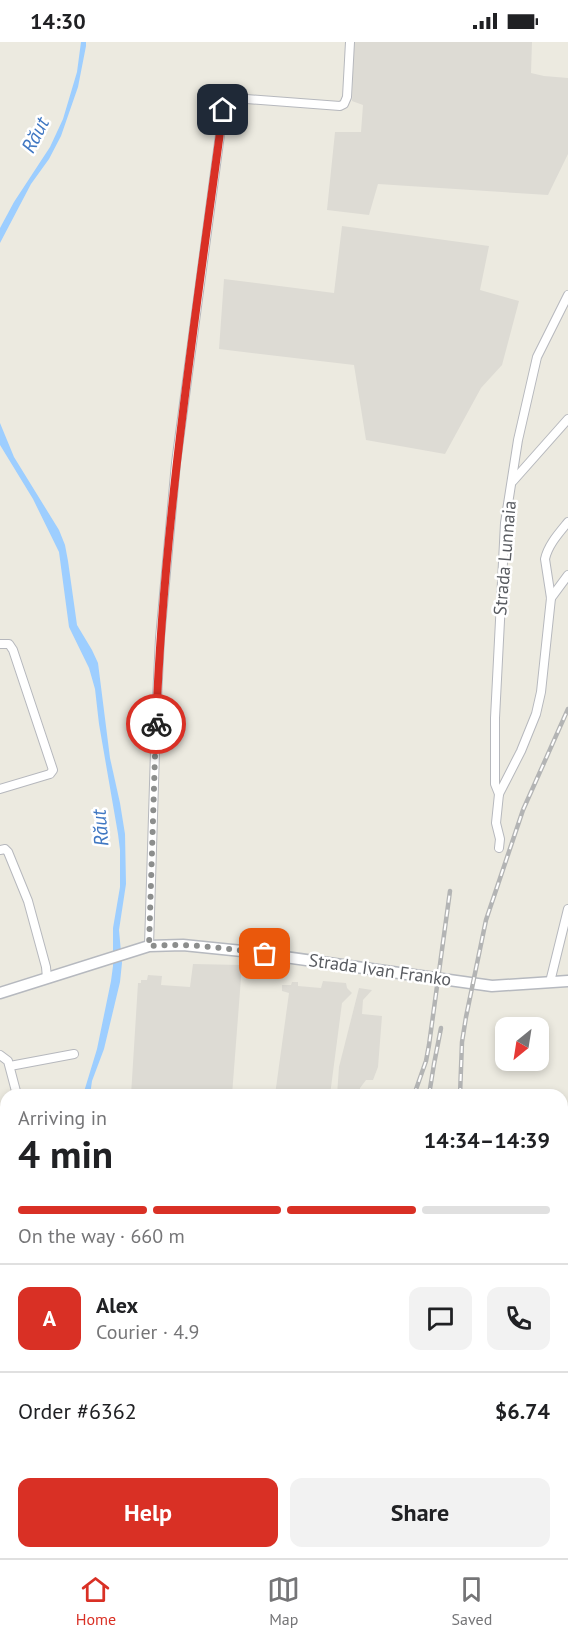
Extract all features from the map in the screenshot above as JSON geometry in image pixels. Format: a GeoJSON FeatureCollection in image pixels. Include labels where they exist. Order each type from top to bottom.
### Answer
{"type":"FeatureCollection","features":[{"type":"Feature","properties":{"kind":"main road","name":"Strada Ivan Franko"},"geometry":{"type":"LineString","coordinates":[[0,993],[149,946],[175,945],[242,951],[492,986],[568,981]]}},
{"type":"Feature","properties":{"kind":"street"},"geometry":{"type":"LineString","coordinates":[[149,946],[154,753],[161,627],[176,463],[224,105],[229,99],[234,98],[340,106],[348,96],[350,42]]}},
{"type":"Feature","properties":{"kind":"street","name":"Strada Lunnaia"},"geometry":{"type":"LineString","coordinates":[[499,794],[495,783],[495,718],[505,523],[519,440],[537,357],[568,295]]}},
{"type":"Feature","properties":{"kind":"street"},"geometry":{"type":"LineString","coordinates":[[513,481],[568,419]]}},
{"type":"Feature","properties":{"kind":"street"},"geometry":{"type":"LineString","coordinates":[[498,848],[500,839],[496,823],[499,794],[521,751],[536,714],[542,685],[551,598],[546,554],[568,522]]}},
{"type":"Feature","properties":{"kind":"street"},"geometry":{"type":"LineString","coordinates":[[551,598],[568,575]]}},
{"type":"Feature","properties":{"kind":"street"},"geometry":{"type":"LineString","coordinates":[[0,644],[9,644],[14,650],[52,767],[50,774],[1,787]]}},
{"type":"Feature","properties":{"kind":"street"},"geometry":{"type":"LineString","coordinates":[[2,849],[13,863],[28,901],[47,978]]}},
{"type":"Feature","properties":{"kind":"street"},"geometry":{"type":"LineString","coordinates":[[550,982],[568,909]]}},
{"type":"Feature","properties":{"kind":"street"},"geometry":{"type":"LineString","coordinates":[[10,1066],[74,1054]]}},
{"type":"Feature","properties":{"kind":"street"},"geometry":{"type":"LineString","coordinates":[[0,1055],[5,1057],[10,1066],[16,1089]]}},
{"type":"Feature","properties":{"kind":"shaded area"},"geometry":{"type":"Polygon","coordinates":[[[354,42],[532,42],[531,73],[568,78],[568,154],[548,195],[378,184],[369,215],[327,210],[335,132],[361,132],[363,105],[352,101],[354,42]]]}},
{"type":"Feature","properties":{"kind":"shaded area"},"geometry":{"type":"Polygon","coordinates":[[[342,226],[489,246],[480,290],[519,301],[502,365],[481,388],[445,454],[366,440],[354,365],[219,349],[224,279],[334,293],[342,226]]]}},
{"type":"Feature","properties":{"kind":"shaded area"},"geometry":{"type":"Polygon","coordinates":[[[193,964],[242,965],[232,1089],[131,1089],[138,983],[141,983],[141,980],[147,980],[148,975],[162,976],[161,985],[190,987],[193,964]]]}},
{"type":"Feature","properties":{"kind":"shaded area"},"geometry":{"type":"Polygon","coordinates":[[[323,981],[346,983],[352,993],[342,1003],[331,1089],[276,1089],[289,993],[282,991],[282,985],[298,982],[298,986],[321,988],[323,981]]]}},
{"type":"Feature","properties":{"kind":"shaded area"},"geometry":{"type":"Polygon","coordinates":[[[359,988],[372,990],[363,1000],[362,1014],[382,1016],[378,1067],[373,1080],[366,1080],[360,1089],[337,1089],[339,1067],[359,988]]]}},
{"type":"Feature","properties":{"kind":"water"},"geometry":{"type":"Polygon","coordinates":[[[81,42],[86,42],[86,46],[78,87],[61,136],[49,159],[31,184],[0,243],[0,228],[50,147],[63,119],[77,72],[81,42]]]}},
{"type":"Feature","properties":{"kind":"water"},"geometry":{"type":"Polygon","coordinates":[[[0,423],[14,457],[59,530],[65,545],[77,625],[98,663],[110,758],[125,834],[126,884],[119,930],[122,963],[120,982],[104,1049],[91,1089],[85,1089],[97,1049],[113,966],[113,928],[120,887],[118,834],[95,689],[89,668],[69,627],[59,552],[33,499],[0,445],[0,423]]]}},
{"type":"Feature","properties":{"kind":"railway"},"geometry":{"type":"LineString","coordinates":[[460,1089],[462,1042],[486,920],[523,810],[568,709]]}},
{"type":"Feature","properties":{"kind":"railway"},"geometry":{"type":"LineString","coordinates":[[416,1089],[429,1045],[450,891]]}},
{"type":"Feature","properties":{"kind":"railway"},"geometry":{"type":"LineString","coordinates":[[430,1089],[441,1028]]}},
{"type":"Feature","properties":{"kind":"way so far"},"geometry":{"type":"LineString","coordinates":[[156,724],[149,946],[168,944],[197,946],[265,954]]}},
{"type":"Feature","properties":{"kind":"route"},"geometry":{"type":"LineString","coordinates":[[156,724],[160,638],[176,463],[223,110]]}},
{"type":"Feature","properties":{"kind":"water label","name":"Răut"},"geometry":{"type":"Point","coordinates":[35,135]}},
{"type":"Feature","properties":{"kind":"water label","name":"Răut"},"geometry":{"type":"Point","coordinates":[100,828]}}]}
